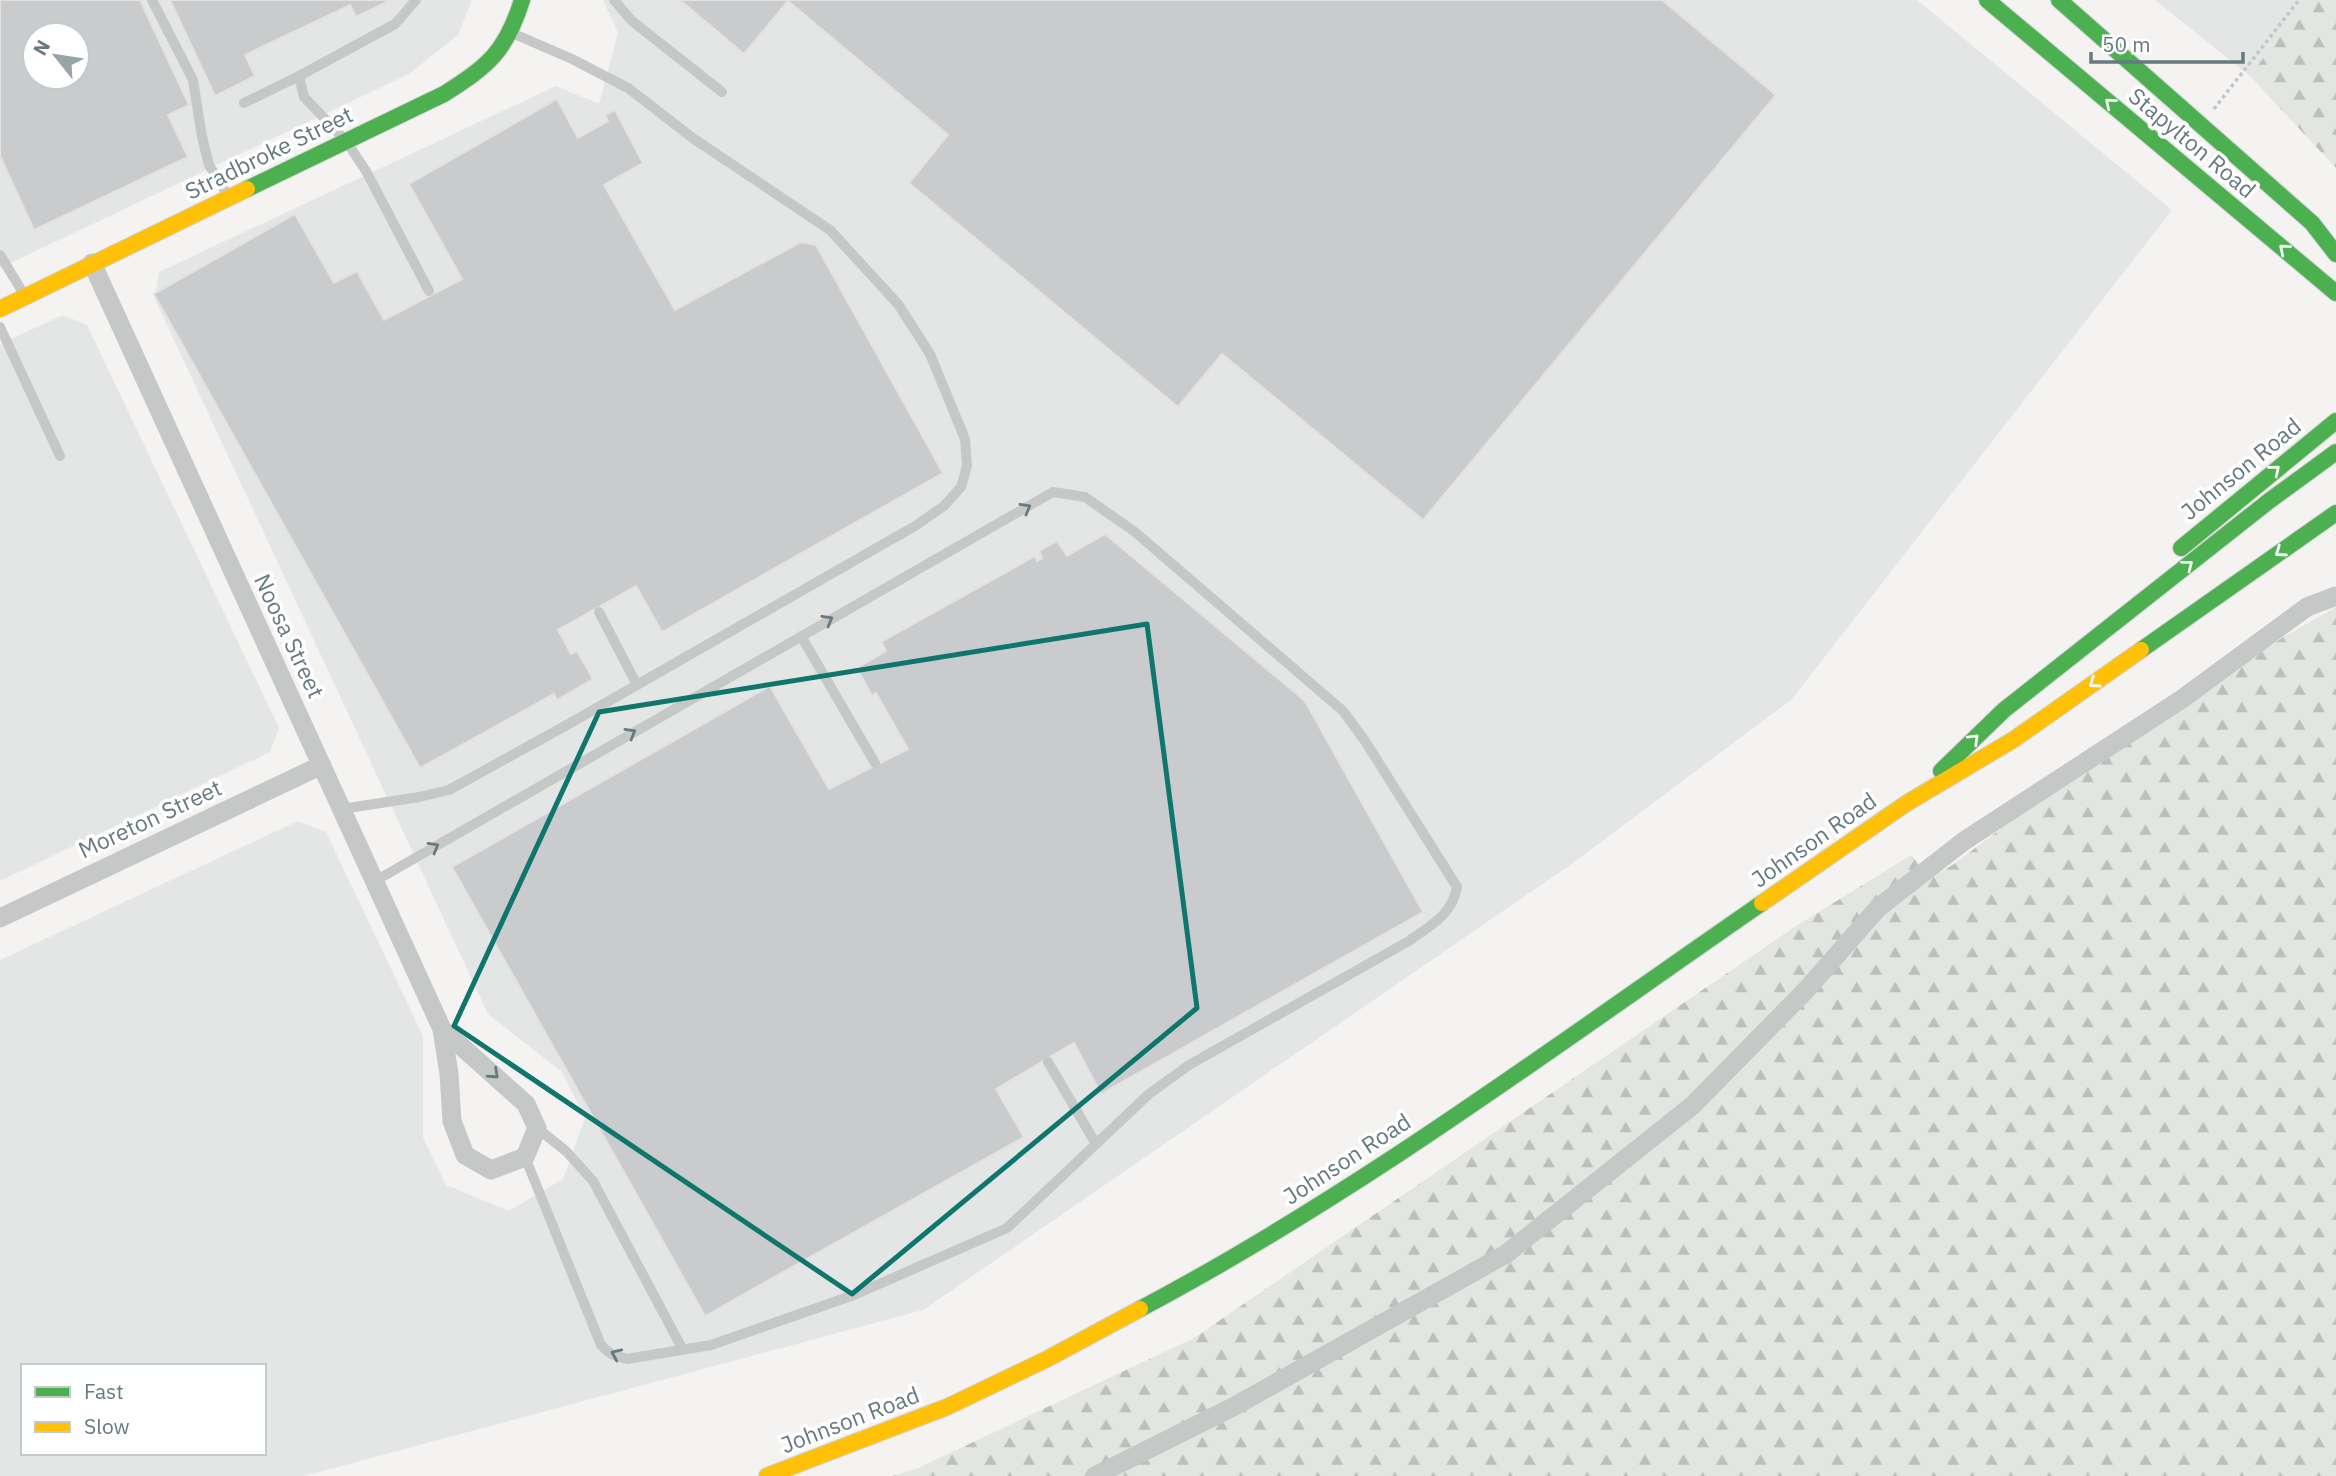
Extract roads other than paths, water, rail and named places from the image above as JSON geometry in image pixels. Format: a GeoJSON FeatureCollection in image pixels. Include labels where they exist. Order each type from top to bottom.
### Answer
{"type":"FeatureCollection","features":[{"type":"Feature","properties":{"kind":"main road","name":"Stradbroke Street"},"geometry":{"type":"LineString","coordinates":[[0,310],[444,94],[481,70],[505,43],[522,0]]}},
{"type":"Feature","properties":{"kind":"main road","name":"Stapylton Road"},"geometry":{"type":"LineString","coordinates":[[1987,0],[2336,293]]}},
{"type":"Feature","properties":{"kind":"main road","name":"Stapylton Road"},"geometry":{"type":"LineString","coordinates":[[2059,0],[2312,223],[2336,254]]}},
{"type":"Feature","properties":{"kind":"main road","name":"Stapylton Road"},"geometry":{"type":"LineString","coordinates":[[2312,223],[2336,237]]}},
{"type":"Feature","properties":{"kind":"main road","name":"Johnson Road"},"geometry":{"type":"LineString","coordinates":[[2121,618],[2165,560],[2336,421]]}},
{"type":"Feature","properties":{"kind":"main road","name":"Johnson Road"},"geometry":{"type":"LineString","coordinates":[[1907,803],[2004,710],[2269,500],[2336,452]]}},
{"type":"Feature","properties":{"kind":"main road","name":"Johnson Road"},"geometry":{"type":"LineString","coordinates":[[767,1476],[947,1407],[1046,1359],[1178,1289],[1283,1227],[1410,1147],[1907,803],[2013,740],[2336,513]]}},
{"type":"Feature","properties":{"kind":"street","name":"Noosa Street"},"geometry":{"type":"LineString","coordinates":[[92,263],[442,1029],[452,1121],[465,1155],[491,1170],[525,1157]]}},
{"type":"Feature","properties":{"kind":"street"},"geometry":{"type":"LineString","coordinates":[[1095,1476],[1233,1407],[1506,1254],[1693,1105],[1807,989],[1878,908],[1964,841],[2182,699],[2307,607],[2336,596]]}},
{"type":"Feature","properties":{"kind":"street","name":"Moreton Street"},"geometry":{"type":"LineString","coordinates":[[0,918],[322,765]]}},
{"type":"Feature","properties":{"kind":"street","name":"Noosa Street"},"geometry":{"type":"LineString","coordinates":[[442,1029],[526,1104],[537,1128]]}},
{"type":"Feature","properties":{"kind":"street"},"geometry":{"type":"LineString","coordinates":[[525,1157],[537,1128]]}},
{"type":"Feature","properties":{"kind":"lane"},"geometry":{"type":"LineString","coordinates":[[152,0],[193,80],[209,165],[228,197]]}},
{"type":"Feature","properties":{"kind":"lane"},"geometry":{"type":"LineString","coordinates":[[244,103],[396,24],[416,0]]}},
{"type":"Feature","properties":{"kind":"lane"},"geometry":{"type":"LineString","coordinates":[[614,0],[632,21],[722,92]]}},
{"type":"Feature","properties":{"kind":"lane"},"geometry":{"type":"LineString","coordinates":[[342,809],[449,790],[915,526],[944,506],[961,487],[967,466],[965,439],[930,354],[898,304],[830,230],[694,139],[628,88],[572,59],[510,32]]}},
{"type":"Feature","properties":{"kind":"lane"},"geometry":{"type":"LineString","coordinates":[[299,76],[304,97],[346,141],[366,171],[429,291]]}},
{"type":"Feature","properties":{"kind":"lane"},"geometry":{"type":"LineString","coordinates":[[0,255],[25,296]]}},
{"type":"Feature","properties":{"kind":"lane"},"geometry":{"type":"LineString","coordinates":[[0,327],[60,456]]}},
{"type":"Feature","properties":{"kind":"lane"},"geometry":{"type":"LineString","coordinates":[[374,881],[1053,492],[1086,497],[1135,531],[1343,711],[1365,741],[1457,887],[1454,901],[1441,919],[1409,941],[1189,1065],[1149,1094],[1007,1228],[854,1295],[711,1345],[627,1359],[611,1354],[601,1345],[525,1157]]}},
{"type":"Feature","properties":{"kind":"lane"},"geometry":{"type":"LineString","coordinates":[[599,612],[638,685]]}},
{"type":"Feature","properties":{"kind":"lane"},"geometry":{"type":"LineString","coordinates":[[801,636],[875,763]]}},
{"type":"Feature","properties":{"kind":"lane"},"geometry":{"type":"LineString","coordinates":[[1048,1062],[1096,1144]]}},
{"type":"Feature","properties":{"kind":"lane"},"geometry":{"type":"LineString","coordinates":[[537,1128],[566,1151],[593,1181],[682,1350]]}}]}
